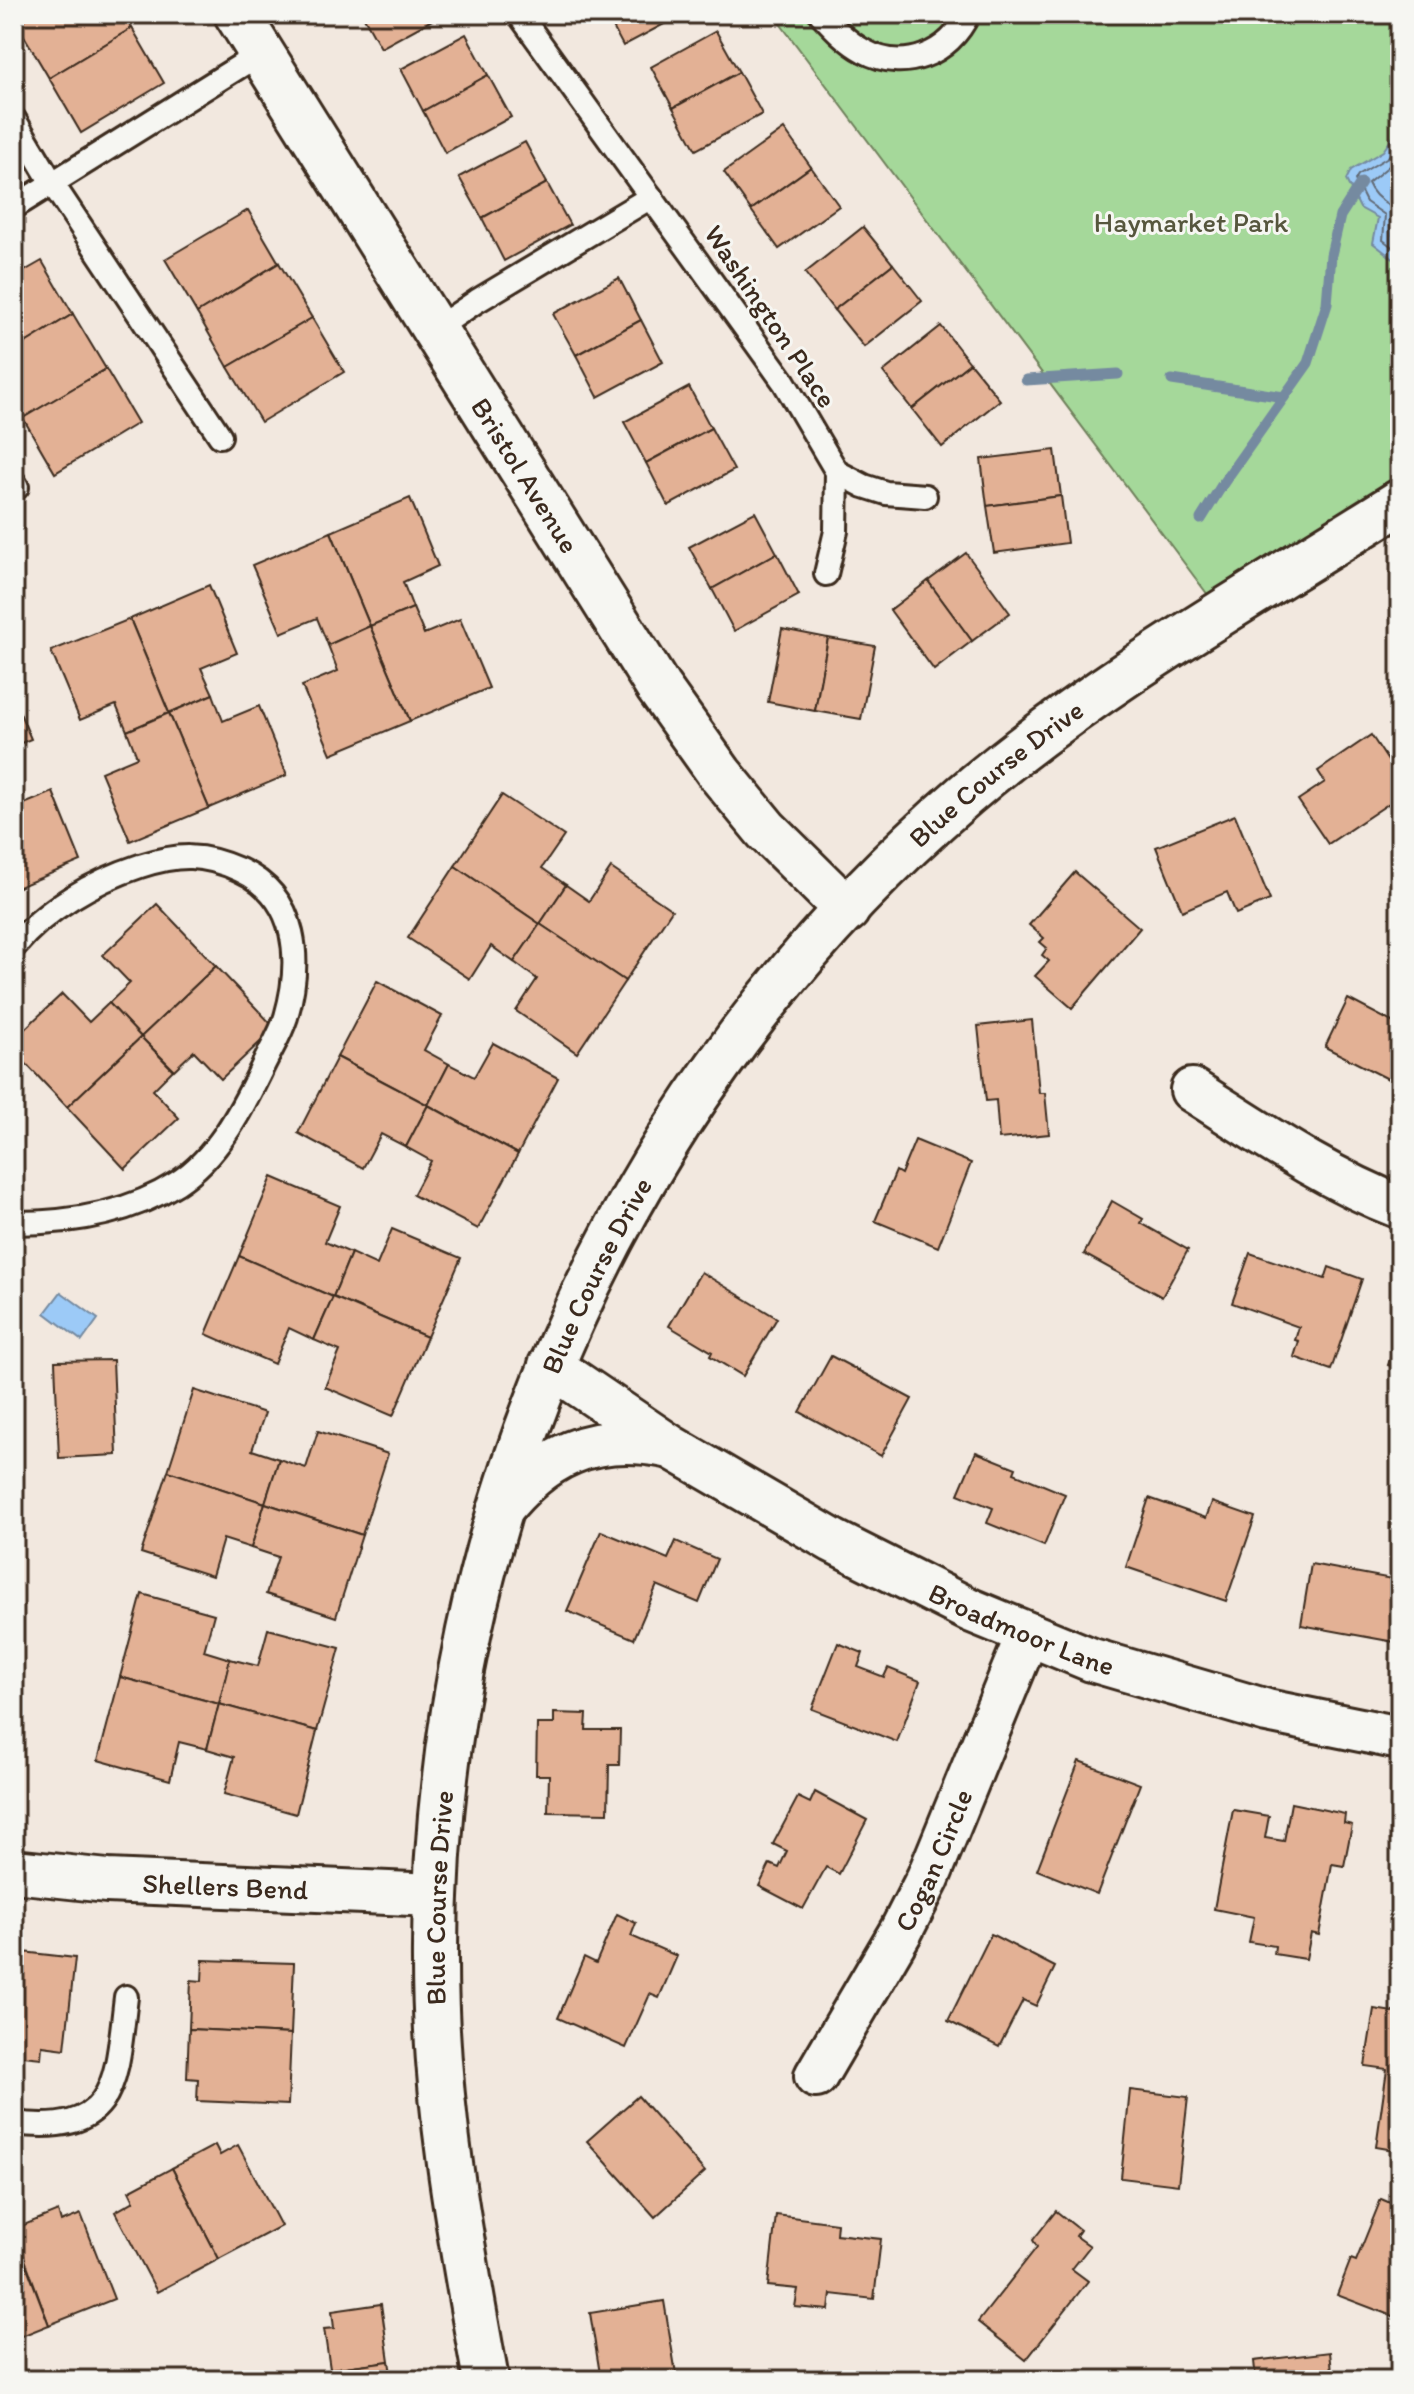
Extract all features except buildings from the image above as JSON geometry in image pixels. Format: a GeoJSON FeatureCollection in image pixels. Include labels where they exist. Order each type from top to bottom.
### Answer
{"type":"FeatureCollection","features":[{"type":"Feature","properties":{"kind":"main road","name":"Bristol Avenue"},"geometry":{"type":"LineString","coordinates":[[237,14],[658,687],[720,774],[766,830],[847,910]]}},
{"type":"Feature","properties":{"kind":"main road","name":"Blue Course Drive"},"geometry":{"type":"LineString","coordinates":[[486,2380],[455,2197],[441,2098],[436,2027],[435,1895],[445,1771],[455,1695],[479,1582],[498,1513],[550,1365],[598,1264],[638,1188],[694,1100],[781,984],[847,910],[966,794],[1142,666],[1400,502]]}},
{"type":"Feature","properties":{"kind":"street"},"geometry":{"type":"LineString","coordinates":[[1192,1090],[1297,1157],[1359,1191],[1400,1207]]}},
{"type":"Feature","properties":{"kind":"street","name":"Broadmoor Lane"},"geometry":{"type":"LineString","coordinates":[[550,1365],[671,1447],[833,1541],[970,1610],[1092,1660],[1267,1711],[1400,1738]]}},
{"type":"Feature","properties":{"kind":"street","name":"Broadmoor Lane"},"geometry":{"type":"LineString","coordinates":[[498,1513],[525,1480],[541,1468],[572,1453],[607,1442],[646,1442],[671,1447]]}},
{"type":"Feature","properties":{"kind":"street","name":"Cogan Circle"},"geometry":{"type":"LineString","coordinates":[[816,2076],[901,1931],[928,1878],[1028,1634]]}},
{"type":"Feature","properties":{"kind":"street","name":"Shellers Bend"},"geometry":{"type":"LineString","coordinates":[[14,1871],[107,1881],[435,1895]]}},
{"type":"Feature","properties":{"kind":"lane","name":"Washington Place"},"geometry":{"type":"LineString","coordinates":[[519,14],[784,382],[837,472]]}},
{"type":"Feature","properties":{"kind":"lane"},"geometry":{"type":"LineString","coordinates":[[821,14],[849,41],[866,52],[886,59],[929,55],[960,32],[968,14]]}},
{"type":"Feature","properties":{"kind":"lane"},"geometry":{"type":"LineString","coordinates":[[14,207],[261,53]]}},
{"type":"Feature","properties":{"kind":"lane"},"geometry":{"type":"LineString","coordinates":[[14,119],[52,183],[220,436]]}},
{"type":"Feature","properties":{"kind":"lane"},"geometry":{"type":"LineString","coordinates":[[434,330],[651,197]]}},
{"type":"Feature","properties":{"kind":"lane"},"geometry":{"type":"LineString","coordinates":[[826,574],[836,531],[837,472],[886,493],[925,496]]}},
{"type":"Feature","properties":{"kind":"lane"},"geometry":{"type":"LineString","coordinates":[[14,947],[44,916],[110,876],[169,857],[216,859],[256,877],[279,899],[291,934],[296,973],[285,1019],[239,1114],[207,1158],[177,1183],[130,1205],[82,1220],[14,1223]]}},
{"type":"Feature","properties":{"kind":"lane"},"geometry":{"type":"LineString","coordinates":[[14,2123],[60,2125],[84,2116],[103,2102],[114,2082],[126,1997]]}},
{"type":"Feature","properties":{"kind":"green space","name":"Haymarket Park"},"geometry":{"type":"Polygon","coordinates":[[[773,14],[1400,14],[1400,502],[1223,615],[773,14]]]}},
{"type":"Feature","properties":{"kind":"water"},"geometry":{"type":"Polygon","coordinates":[[[1400,127],[1400,261],[1396,261],[1373,243],[1378,218],[1360,208],[1346,180],[1351,170],[1383,151],[1400,127]]]}},
{"type":"Feature","properties":{"kind":"water"},"geometry":{"type":"Polygon","coordinates":[[[61,1292],[98,1319],[82,1341],[45,1313],[61,1292]]]}},
{"type":"Feature","properties":{"kind":"waterway"},"geometry":{"type":"LineString","coordinates":[[1201,519],[1308,363],[1327,304],[1331,255],[1340,216],[1361,183]]}},
{"type":"Feature","properties":{"kind":"waterway"},"geometry":{"type":"LineString","coordinates":[[1026,380],[1118,374]]}},
{"type":"Feature","properties":{"kind":"waterway"},"geometry":{"type":"LineString","coordinates":[[1172,380],[1284,397]]}}]}
